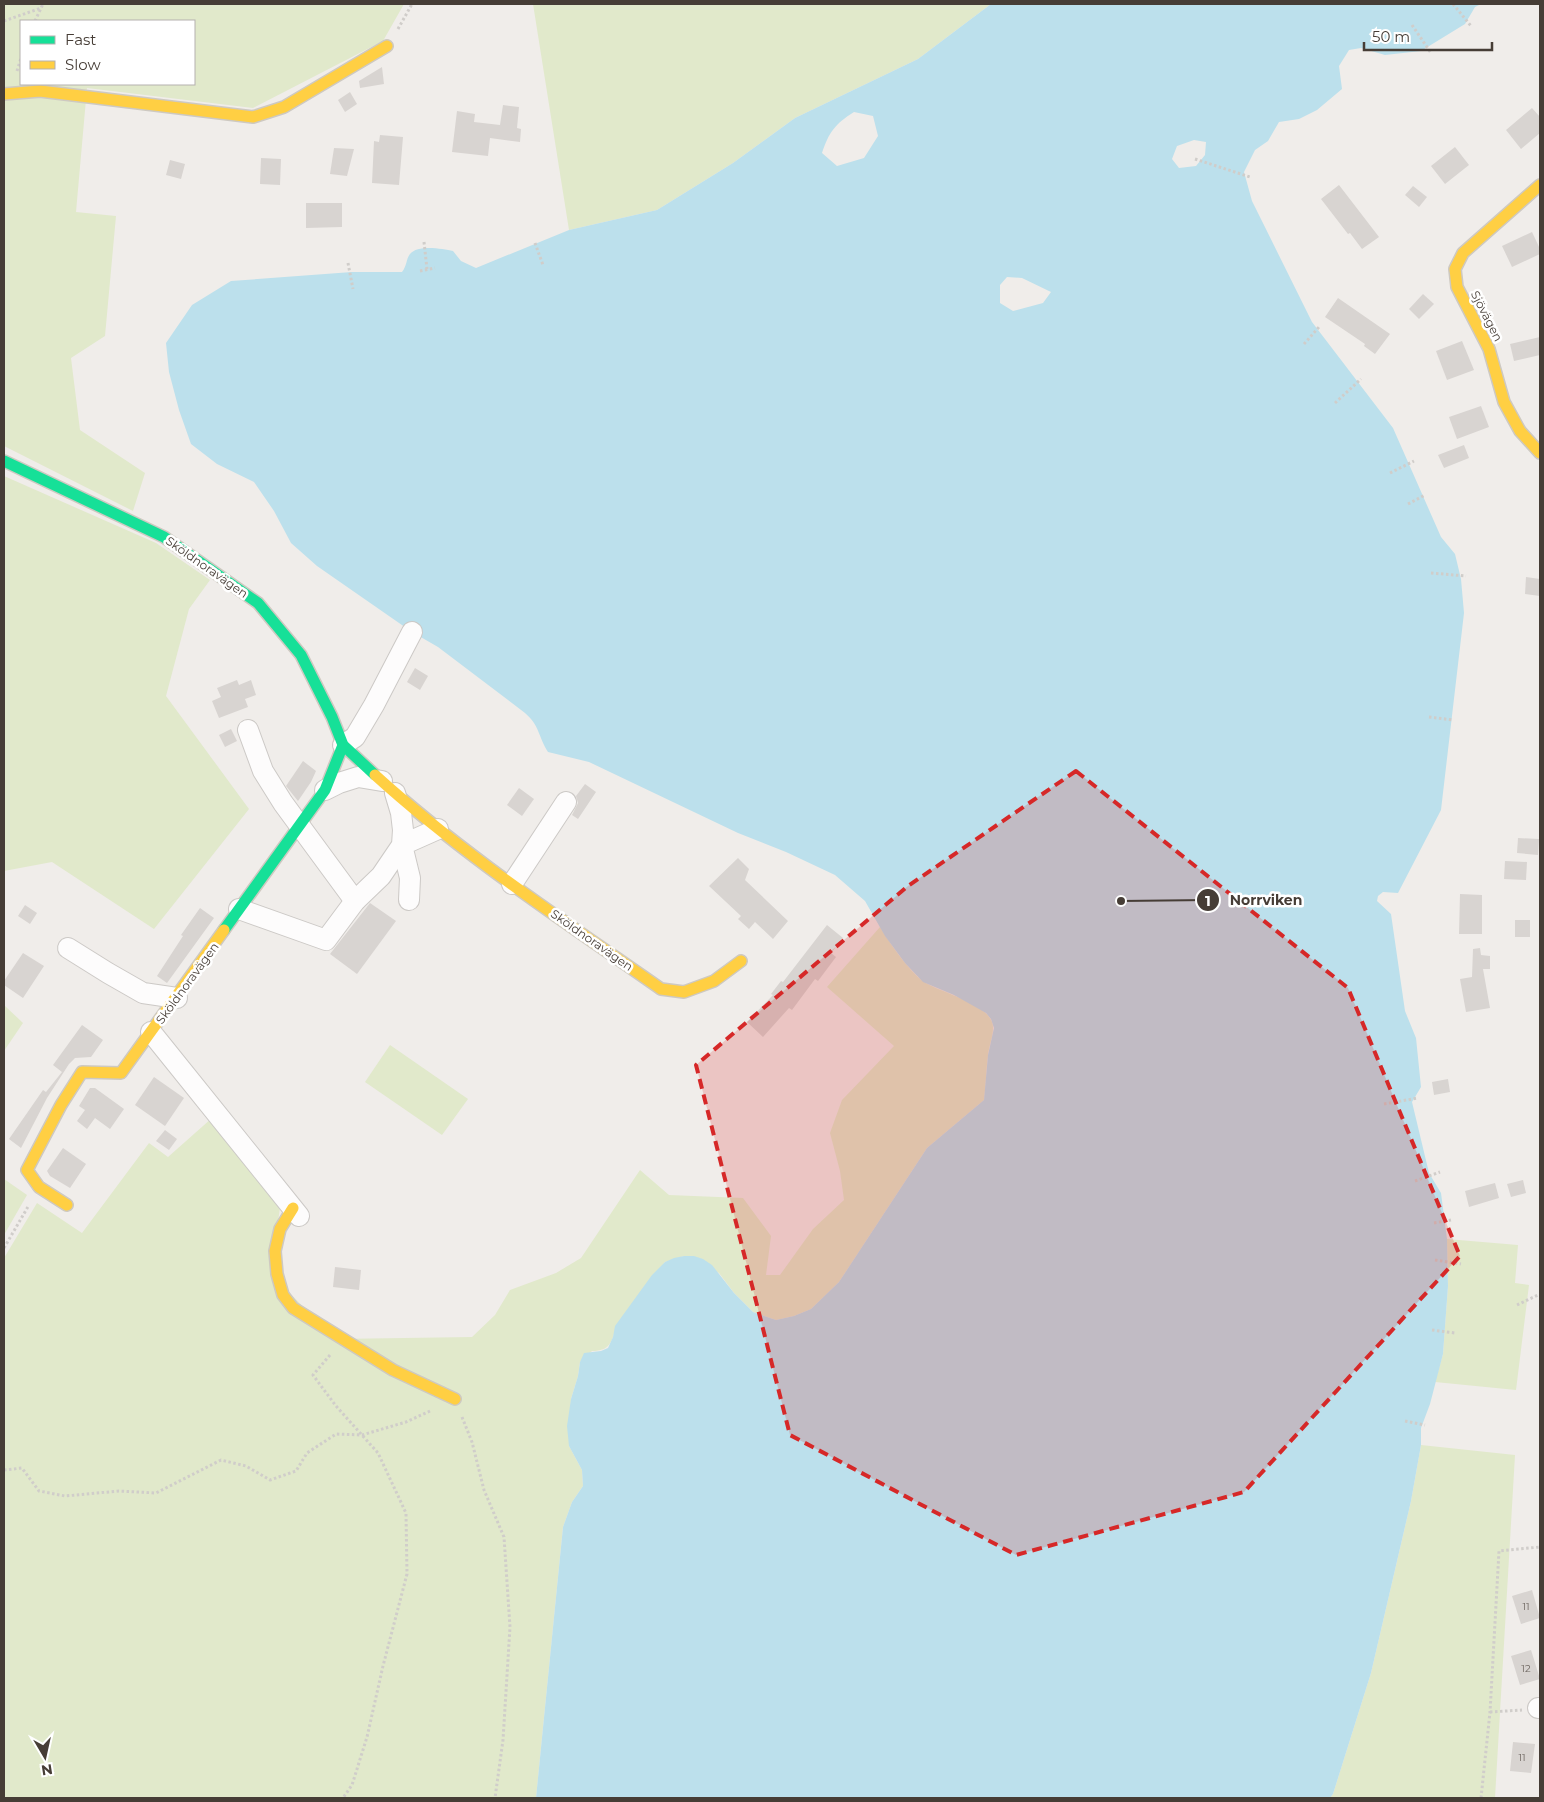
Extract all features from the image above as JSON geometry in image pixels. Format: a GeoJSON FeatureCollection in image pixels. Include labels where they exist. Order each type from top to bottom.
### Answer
{"type":"FeatureCollection","features":[{"type":"Feature","properties":{"kind":"street"},"geometry":{"type":"LineString","coordinates":[[4,94],[40,91],[231,116],[253,117],[284,107],[387,46]]}},
{"type":"Feature","properties":{"kind":"street","name":"Sjövägen"},"geometry":{"type":"LineString","coordinates":[[1540,185],[1463,253],[1455,269],[1457,287],[1489,349],[1504,402],[1520,431],[1540,453]]}},
{"type":"Feature","properties":{"kind":"street","name":"Sköldnoravägen"},"geometry":{"type":"LineString","coordinates":[[4,461],[164,537],[258,603],[301,655],[332,717],[343,745],[438,829],[512,884],[661,989],[684,992],[714,981],[741,961]]}},
{"type":"Feature","properties":{"kind":"street"},"geometry":{"type":"LineString","coordinates":[[343,745],[355,737],[412,632]]}},
{"type":"Feature","properties":{"kind":"street"},"geometry":{"type":"LineString","coordinates":[[248,730],[263,771],[283,803],[355,901]]}},
{"type":"Feature","properties":{"kind":"street","name":"Sköldnoravägen"},"geometry":{"type":"LineString","coordinates":[[296,1212],[151,1032],[325,790],[343,745]]}},
{"type":"Feature","properties":{"kind":"street"},"geometry":{"type":"LineString","coordinates":[[325,790],[358,777],[389,787],[401,813],[402,845],[410,878],[409,900]]}},
{"type":"Feature","properties":{"kind":"street"},"geometry":{"type":"LineString","coordinates":[[512,884],[566,802]]}},
{"type":"Feature","properties":{"kind":"street"},"geometry":{"type":"LineString","coordinates":[[239,909],[326,940],[355,901],[381,876],[402,845],[438,829]]}},
{"type":"Feature","properties":{"kind":"street"},"geometry":{"type":"LineString","coordinates":[[68,948],[143,993],[176,998]]}},
{"type":"Feature","properties":{"kind":"street"},"geometry":{"type":"LineString","coordinates":[[66,1205],[39,1187],[27,1170],[61,1104],[82,1072],[121,1073],[151,1032]]}},
{"type":"Feature","properties":{"kind":"street"},"geometry":{"type":"LineString","coordinates":[[296,1212],[280,1229],[275,1251],[277,1274],[282,1295],[293,1308],[393,1370],[455,1400]]}},
{"type":"Feature","properties":{"kind":"path"},"geometry":{"type":"LineString","coordinates":[[35,20],[43,4]]}},
{"type":"Feature","properties":{"kind":"path"},"geometry":{"type":"LineString","coordinates":[[387,46],[412,4]]}},
{"type":"Feature","properties":{"kind":"path"},"geometry":{"type":"LineString","coordinates":[[1453,4],[1471,26]]}},
{"type":"Feature","properties":{"kind":"path"},"geometry":{"type":"LineString","coordinates":[[4,21],[41,8]]}},
{"type":"Feature","properties":{"kind":"path"},"geometry":{"type":"LineString","coordinates":[[1412,25],[1431,53]]}},
{"type":"Feature","properties":{"kind":"path"},"geometry":{"type":"LineString","coordinates":[[1195,159],[1250,178]]}},
{"type":"Feature","properties":{"kind":"path"},"geometry":{"type":"LineString","coordinates":[[424,242],[428,269]]}},
{"type":"Feature","properties":{"kind":"path"},"geometry":{"type":"LineString","coordinates":[[535,243],[543,265]]}},
{"type":"Feature","properties":{"kind":"path"},"geometry":{"type":"LineString","coordinates":[[348,262],[352,289]]}},
{"type":"Feature","properties":{"kind":"path"},"geometry":{"type":"LineString","coordinates":[[420,271],[435,268]]}},
{"type":"Feature","properties":{"kind":"path"},"geometry":{"type":"LineString","coordinates":[[1304,344],[1319,328]]}},
{"type":"Feature","properties":{"kind":"path"},"geometry":{"type":"LineString","coordinates":[[1336,403],[1361,378]]}},
{"type":"Feature","properties":{"kind":"path"},"geometry":{"type":"LineString","coordinates":[[1390,473],[1414,461]]}},
{"type":"Feature","properties":{"kind":"path"},"geometry":{"type":"LineString","coordinates":[[1408,504],[1425,495]]}},
{"type":"Feature","properties":{"kind":"path"},"geometry":{"type":"LineString","coordinates":[[1432,573],[1466,576]]}},
{"type":"Feature","properties":{"kind":"path"},"geometry":{"type":"LineString","coordinates":[[1429,717],[1453,720]]}},
{"type":"Feature","properties":{"kind":"path"},"geometry":{"type":"LineString","coordinates":[[1384,1104],[1418,1098]]}},
{"type":"Feature","properties":{"kind":"path"},"geometry":{"type":"LineString","coordinates":[[1415,1181],[1440,1172]]}},
{"type":"Feature","properties":{"kind":"path"},"geometry":{"type":"LineString","coordinates":[[4,1248],[39,1187]]}},
{"type":"Feature","properties":{"kind":"path"},"geometry":{"type":"LineString","coordinates":[[1434,1223],[1451,1220]]}},
{"type":"Feature","properties":{"kind":"path"},"geometry":{"type":"LineString","coordinates":[[1435,1260],[1461,1264]]}},
{"type":"Feature","properties":{"kind":"path"},"geometry":{"type":"LineString","coordinates":[[1517,1305],[1540,1294]]}},
{"type":"Feature","properties":{"kind":"path"},"geometry":{"type":"LineString","coordinates":[[1432,1330],[1456,1334]]}},
{"type":"Feature","properties":{"kind":"path"},"geometry":{"type":"LineString","coordinates":[[313,1375],[336,1406],[378,1453],[406,1513],[407,1574],[367,1737],[352,1785],[344,1798]]}},
{"type":"Feature","properties":{"kind":"path"},"geometry":{"type":"LineString","coordinates":[[4,1470],[22,1468],[39,1491],[65,1496],[119,1491],[156,1493],[222,1460],[246,1466],[270,1480],[296,1471],[307,1453],[336,1434],[362,1435],[406,1422],[455,1400],[472,1442],[484,1490],[504,1537],[510,1627],[503,1740],[495,1798]]}},
{"type":"Feature","properties":{"kind":"path"},"geometry":{"type":"LineString","coordinates":[[1405,1421],[1425,1425]]}},
{"type":"Feature","properties":{"kind":"path"},"geometry":{"type":"LineString","coordinates":[[1481,1798],[1490,1712],[1498,1551],[1540,1547]]}},
{"type":"Feature","properties":{"kind":"path"},"geometry":{"type":"LineString","coordinates":[[1490,1712],[1539,1708]]}},
{"type":"Feature","properties":{"kind":"highlighted area"},"geometry":{"type":"Polygon","coordinates":[[[1076,771],[1348,988],[1460,1256],[1244,1492],[1016,1555],[790,1435],[696,1065],[908,886],[1076,771]]]}},
{"type":"Feature","properties":{"kind":"green space"},"geometry":{"type":"Polygon","coordinates":[[[4,4],[404,4],[383,41],[253,108],[87,88],[76,212],[116,216],[105,336],[71,358],[80,430],[145,473],[133,511],[4,446],[4,4]]]}},
{"type":"Feature","properties":{"kind":"green space"},"geometry":{"type":"Polygon","coordinates":[[[533,4],[991,4],[918,59],[795,118],[733,163],[657,210],[569,230],[533,4]]]}},
{"type":"Feature","properties":{"kind":"green space"},"geometry":{"type":"Polygon","coordinates":[[[4,476],[156,543],[210,580],[189,609],[166,696],[249,809],[154,929],[52,862],[4,871],[4,476]]]}},
{"type":"Feature","properties":{"kind":"green space"},"geometry":{"type":"Polygon","coordinates":[[[880,927],[900,956],[923,981],[976,1006],[985,1012],[991,1020],[993,1031],[988,1055],[984,1100],[927,1148],[839,1282],[811,1309],[794,1316],[776,1320],[753,1312],[734,1293],[719,1273],[684,1256],[665,1262],[616,1326],[609,1344],[603,1349],[592,1351],[580,1362],[571,1399],[569,1446],[582,1470],[583,1486],[572,1502],[563,1527],[536,1798],[4,1798],[4,1258],[37,1203],[82,1233],[149,1143],[168,1157],[212,1118],[281,1200],[271,1274],[335,1339],[472,1337],[495,1315],[510,1290],[556,1273],[581,1258],[640,1170],[669,1195],[743,1198],[771,1236],[766,1275],[780,1275],[813,1229],[844,1200],[840,1171],[830,1133],[842,1100],[894,1046],[827,987],[880,927]]]}},
{"type":"Feature","properties":{"kind":"green space"},"geometry":{"type":"Polygon","coordinates":[[[4,1005],[23,1023],[4,1051],[4,1005]]]}},
{"type":"Feature","properties":{"kind":"green space"},"geometry":{"type":"Polygon","coordinates":[[[390,1045],[468,1099],[442,1135],[365,1082],[390,1045]]]}},
{"type":"Feature","properties":{"kind":"green space"},"geometry":{"type":"Polygon","coordinates":[[[4,1179],[27,1195],[4,1235],[4,1179]]]}},
{"type":"Feature","properties":{"kind":"green space"},"geometry":{"type":"Polygon","coordinates":[[[1447,1239],[1518,1245],[1515,1283],[1529,1285],[1516,1390],[1435,1382],[1443,1354],[1448,1286],[1447,1239]]]}},
{"type":"Feature","properties":{"kind":"green space"},"geometry":{"type":"Polygon","coordinates":[[[1421,1445],[1515,1455],[1495,1798],[1330,1798],[1333,1794],[1371,1673],[1411,1501],[1421,1445]]]}},
{"type":"Feature","properties":{"kind":"water"},"geometry":{"type":"Polygon","coordinates":[[[991,4],[1481,4],[1475,7],[1465,24],[1421,51],[1385,55],[1361,48],[1349,50],[1339,66],[1342,89],[1317,110],[1299,119],[1279,122],[1268,141],[1255,150],[1244,172],[1252,201],[1312,322],[1393,428],[1441,537],[1455,554],[1461,579],[1464,613],[1441,810],[1398,893],[1383,892],[1378,896],[1377,901],[1391,914],[1405,1011],[1416,1038],[1421,1087],[1412,1102],[1429,1173],[1441,1193],[1447,1239],[1448,1286],[1443,1354],[1430,1404],[1421,1428],[1421,1445],[1411,1501],[1371,1673],[1333,1794],[1330,1798],[536,1798],[563,1527],[572,1502],[583,1486],[582,1470],[569,1446],[567,1426],[571,1399],[584,1353],[601,1351],[608,1348],[615,1326],[652,1275],[665,1262],[684,1256],[694,1256],[712,1265],[734,1293],[753,1312],[776,1320],[794,1316],[811,1309],[839,1282],[927,1148],[984,1100],[988,1055],[994,1028],[991,1019],[986,1013],[954,995],[923,982],[905,963],[885,936],[865,901],[835,875],[786,852],[738,833],[589,762],[548,752],[536,727],[525,713],[438,647],[412,632],[317,566],[291,543],[274,511],[254,482],[217,464],[191,444],[179,410],[169,372],[166,343],[192,305],[231,281],[352,272],[402,272],[410,254],[424,248],[453,251],[461,261],[476,268],[569,230],[657,210],[733,163],[795,118],[918,59],[991,4]],[[854,112],[834,129],[827,139],[822,153],[837,166],[864,158],[878,136],[873,116],[854,112]],[[1194,140],[1177,146],[1172,159],[1179,168],[1196,166],[1205,155],[1206,142],[1194,140]],[[1007,277],[1000,285],[1000,303],[1013,311],[1043,303],[1051,292],[1022,278],[1007,277]]]}},
{"type":"Feature","properties":{"kind":"building"},"geometry":{"type":"Polygon","coordinates":[[[382,67],[384,84],[360,88],[359,81],[382,67]]]}},
{"type":"Feature","properties":{"kind":"building"},"geometry":{"type":"Polygon","coordinates":[[[350,92],[357,104],[345,112],[338,100],[350,92]]]}},
{"type":"Feature","properties":{"kind":"building"},"geometry":{"type":"Polygon","coordinates":[[[503,105],[519,107],[517,128],[521,129],[520,142],[490,138],[488,156],[452,152],[457,111],[475,114],[474,122],[500,125],[503,105]]]}},
{"type":"Feature","properties":{"kind":"building"},"geometry":{"type":"Polygon","coordinates":[[[1532,108],[1540,117],[1540,133],[1521,149],[1506,130],[1532,108]]]}},
{"type":"Feature","properties":{"kind":"building"},"geometry":{"type":"Polygon","coordinates":[[[380,135],[403,137],[399,185],[372,183],[374,141],[379,142],[380,135]]]}},
{"type":"Feature","properties":{"kind":"building"},"geometry":{"type":"Polygon","coordinates":[[[1455,147],[1469,165],[1445,184],[1431,166],[1455,147]]]}},
{"type":"Feature","properties":{"kind":"building"},"geometry":{"type":"Polygon","coordinates":[[[334,148],[354,149],[347,176],[330,174],[334,148]]]}},
{"type":"Feature","properties":{"kind":"building"},"geometry":{"type":"Polygon","coordinates":[[[261,158],[281,159],[280,185],[260,184],[261,158]]]}},
{"type":"Feature","properties":{"kind":"building"},"geometry":{"type":"Polygon","coordinates":[[[170,160],[185,164],[181,179],[166,175],[170,160]]]}},
{"type":"Feature","properties":{"kind":"building"},"geometry":{"type":"Polygon","coordinates":[[[1339,185],[1379,237],[1362,249],[1321,199],[1339,185]]]}},
{"type":"Feature","properties":{"kind":"building"},"geometry":{"type":"Polygon","coordinates":[[[1413,186],[1427,197],[1419,207],[1405,195],[1413,186]]]}},
{"type":"Feature","properties":{"kind":"building"},"geometry":{"type":"Polygon","coordinates":[[[306,203],[342,203],[342,227],[306,228],[306,203]]]}},
{"type":"Feature","properties":{"kind":"building"},"geometry":{"type":"Polygon","coordinates":[[[1532,232],[1540,249],[1540,254],[1512,267],[1502,246],[1532,232]]]}},
{"type":"Feature","properties":{"kind":"building"},"geometry":{"type":"Polygon","coordinates":[[[1423,294],[1434,304],[1419,319],[1409,309],[1423,294]]]}},
{"type":"Feature","properties":{"kind":"building"},"geometry":{"type":"Polygon","coordinates":[[[1338,298],[1390,334],[1375,354],[1364,346],[1365,344],[1325,317],[1338,298]]]}},
{"type":"Feature","properties":{"kind":"building"},"geometry":{"type":"Polygon","coordinates":[[[1540,337],[1540,355],[1514,361],[1510,344],[1540,337]]]}},
{"type":"Feature","properties":{"kind":"building"},"geometry":{"type":"Polygon","coordinates":[[[1462,341],[1474,370],[1447,380],[1436,351],[1462,341]]]}},
{"type":"Feature","properties":{"kind":"building"},"geometry":{"type":"Polygon","coordinates":[[[1481,406],[1489,427],[1457,439],[1449,417],[1481,406]]]}},
{"type":"Feature","properties":{"kind":"building"},"geometry":{"type":"Polygon","coordinates":[[[1464,445],[1469,458],[1444,468],[1438,455],[1464,445]]]}},
{"type":"Feature","properties":{"kind":"building"},"geometry":{"type":"Polygon","coordinates":[[[1526,577],[1540,579],[1540,596],[1525,594],[1526,577]]]}},
{"type":"Feature","properties":{"kind":"building"},"geometry":{"type":"Polygon","coordinates":[[[415,668],[428,676],[420,690],[407,682],[415,668]]]}},
{"type":"Feature","properties":{"kind":"building"},"geometry":{"type":"Polygon","coordinates":[[[237,680],[239,685],[251,680],[256,695],[245,699],[248,707],[219,718],[212,701],[221,697],[217,688],[237,680]]]}},
{"type":"Feature","properties":{"kind":"building"},"geometry":{"type":"Polygon","coordinates":[[[231,729],[237,741],[225,747],[219,735],[231,729]]]}},
{"type":"Feature","properties":{"kind":"building"},"geometry":{"type":"Polygon","coordinates":[[[303,761],[316,771],[298,801],[286,786],[303,761]]]}},
{"type":"Feature","properties":{"kind":"building"},"geometry":{"type":"Polygon","coordinates":[[[585,784],[596,792],[578,819],[572,815],[578,803],[576,796],[585,784]]]}},
{"type":"Feature","properties":{"kind":"building"},"geometry":{"type":"Polygon","coordinates":[[[519,788],[534,799],[522,816],[507,805],[519,788]]]}},
{"type":"Feature","properties":{"kind":"building"},"geometry":{"type":"Polygon","coordinates":[[[1518,838],[1539,839],[1538,855],[1517,853],[1518,838]]]}},
{"type":"Feature","properties":{"kind":"building"},"geometry":{"type":"Polygon","coordinates":[[[738,858],[749,869],[745,880],[788,921],[773,939],[755,922],[749,929],[738,919],[741,916],[709,886],[738,858]]]}},
{"type":"Feature","properties":{"kind":"building"},"geometry":{"type":"Polygon","coordinates":[[[1505,861],[1527,862],[1526,880],[1504,879],[1505,861]]]}},
{"type":"Feature","properties":{"kind":"building"},"geometry":{"type":"Polygon","coordinates":[[[1460,894],[1482,895],[1482,934],[1459,934],[1460,894]]]}},
{"type":"Feature","properties":{"kind":"building"},"geometry":{"type":"Polygon","coordinates":[[[370,903],[396,921],[357,974],[330,954],[370,903]]]}},
{"type":"Feature","properties":{"kind":"building"},"geometry":{"type":"Polygon","coordinates":[[[25,905],[37,913],[30,924],[18,916],[25,905]]]}},
{"type":"Feature","properties":{"kind":"building"},"geometry":{"type":"Polygon","coordinates":[[[200,908],[214,918],[167,983],[157,976],[183,936],[181,935],[200,908]]]}},
{"type":"Feature","properties":{"kind":"building"},"geometry":{"type":"Polygon","coordinates":[[[1515,920],[1530,920],[1530,937],[1515,937],[1515,920]]]}},
{"type":"Feature","properties":{"kind":"building"},"geometry":{"type":"Polygon","coordinates":[[[827,925],[843,938],[831,953],[836,957],[818,981],[815,979],[792,1010],[789,1008],[763,1037],[747,1022],[773,995],[771,994],[781,981],[783,982],[827,925]]]}},
{"type":"Feature","properties":{"kind":"building"},"geometry":{"type":"Polygon","coordinates":[[[1480,948],[1481,955],[1490,956],[1490,969],[1483,969],[1490,1008],[1466,1012],[1460,979],[1472,977],[1473,949],[1480,948]]]}},
{"type":"Feature","properties":{"kind":"building"},"geometry":{"type":"Polygon","coordinates":[[[23,953],[44,966],[23,998],[4,985],[4,981],[23,953]]]}},
{"type":"Feature","properties":{"kind":"building"},"geometry":{"type":"Polygon","coordinates":[[[82,1025],[103,1040],[91,1057],[75,1058],[69,1064],[47,1098],[21,1148],[9,1139],[43,1090],[46,1092],[62,1072],[53,1065],[82,1025]]]}},
{"type":"Feature","properties":{"kind":"building"},"geometry":{"type":"Polygon","coordinates":[[[154,1077],[184,1098],[165,1126],[135,1105],[154,1077]]]}},
{"type":"Feature","properties":{"kind":"building"},"geometry":{"type":"Polygon","coordinates":[[[1448,1079],[1450,1092],[1434,1095],[1432,1082],[1448,1079]]]}},
{"type":"Feature","properties":{"kind":"building"},"geometry":{"type":"Polygon","coordinates":[[[90,1088],[95,1088],[124,1109],[110,1129],[95,1118],[87,1129],[77,1121],[85,1110],[79,1106],[90,1088]]]}},
{"type":"Feature","properties":{"kind":"building"},"geometry":{"type":"Polygon","coordinates":[[[165,1130],[177,1139],[169,1150],[156,1141],[165,1130]]]}},
{"type":"Feature","properties":{"kind":"building"},"geometry":{"type":"Polygon","coordinates":[[[63,1148],[86,1164],[70,1188],[50,1176],[47,1171],[63,1148]]]}},
{"type":"Feature","properties":{"kind":"building"},"geometry":{"type":"Polygon","coordinates":[[[1523,1180],[1526,1193],[1511,1197],[1507,1184],[1523,1180]]]}},
{"type":"Feature","properties":{"kind":"building"},"geometry":{"type":"Polygon","coordinates":[[[1495,1183],[1499,1198],[1469,1207],[1465,1191],[1495,1183]]]}},
{"type":"Feature","properties":{"kind":"building"},"geometry":{"type":"Polygon","coordinates":[[[335,1267],[361,1270],[359,1290],[333,1287],[335,1267]]]}},
{"type":"Feature","properties":{"kind":"building"},"geometry":{"type":"Polygon","coordinates":[[[1532,1590],[1540,1618],[1521,1624],[1512,1596],[1532,1590]]]}},
{"type":"Feature","properties":{"kind":"building"},"geometry":{"type":"Polygon","coordinates":[[[1531,1650],[1540,1679],[1520,1685],[1511,1656],[1531,1650]]]}},
{"type":"Feature","properties":{"kind":"building"},"geometry":{"type":"Polygon","coordinates":[[[1513,1742],[1535,1744],[1531,1773],[1510,1771],[1513,1742]]]}},
{"type":"Feature","properties":{"kind":"traffic: fast"},"geometry":{"type":"LineString","coordinates":[[4,461],[164,537],[258,603],[301,655],[332,717],[343,745],[375,775]]}},
{"type":"Feature","properties":{"kind":"traffic: fast"},"geometry":{"type":"LineString","coordinates":[[224,930],[325,790],[343,745]]}},
{"type":"Feature","properties":{"kind":"traffic: slow"},"geometry":{"type":"LineString","coordinates":[[4,94],[40,91],[253,117],[284,107],[387,46]]}},
{"type":"Feature","properties":{"kind":"traffic: slow"},"geometry":{"type":"LineString","coordinates":[[1540,185],[1463,253],[1455,269],[1457,287],[1489,349],[1504,402],[1520,431],[1540,453]]}},
{"type":"Feature","properties":{"kind":"traffic: slow"},"geometry":{"type":"LineString","coordinates":[[375,775],[443,833],[479,860],[661,989],[684,992],[714,981],[741,961]]}},
{"type":"Feature","properties":{"kind":"traffic: slow"},"geometry":{"type":"LineString","coordinates":[[67,1205],[39,1187],[27,1170],[61,1105],[82,1072],[121,1073],[224,930]]}},
{"type":"Feature","properties":{"kind":"traffic: slow"},"geometry":{"type":"LineString","coordinates":[[293,1208],[280,1229],[275,1251],[277,1274],[283,1295],[293,1308],[393,1370],[455,1399]]}},
{"type":"Feature","properties":{"kind":"place","name":"Norrviken"},"geometry":{"type":"Point","coordinates":[1121,901]}}]}
